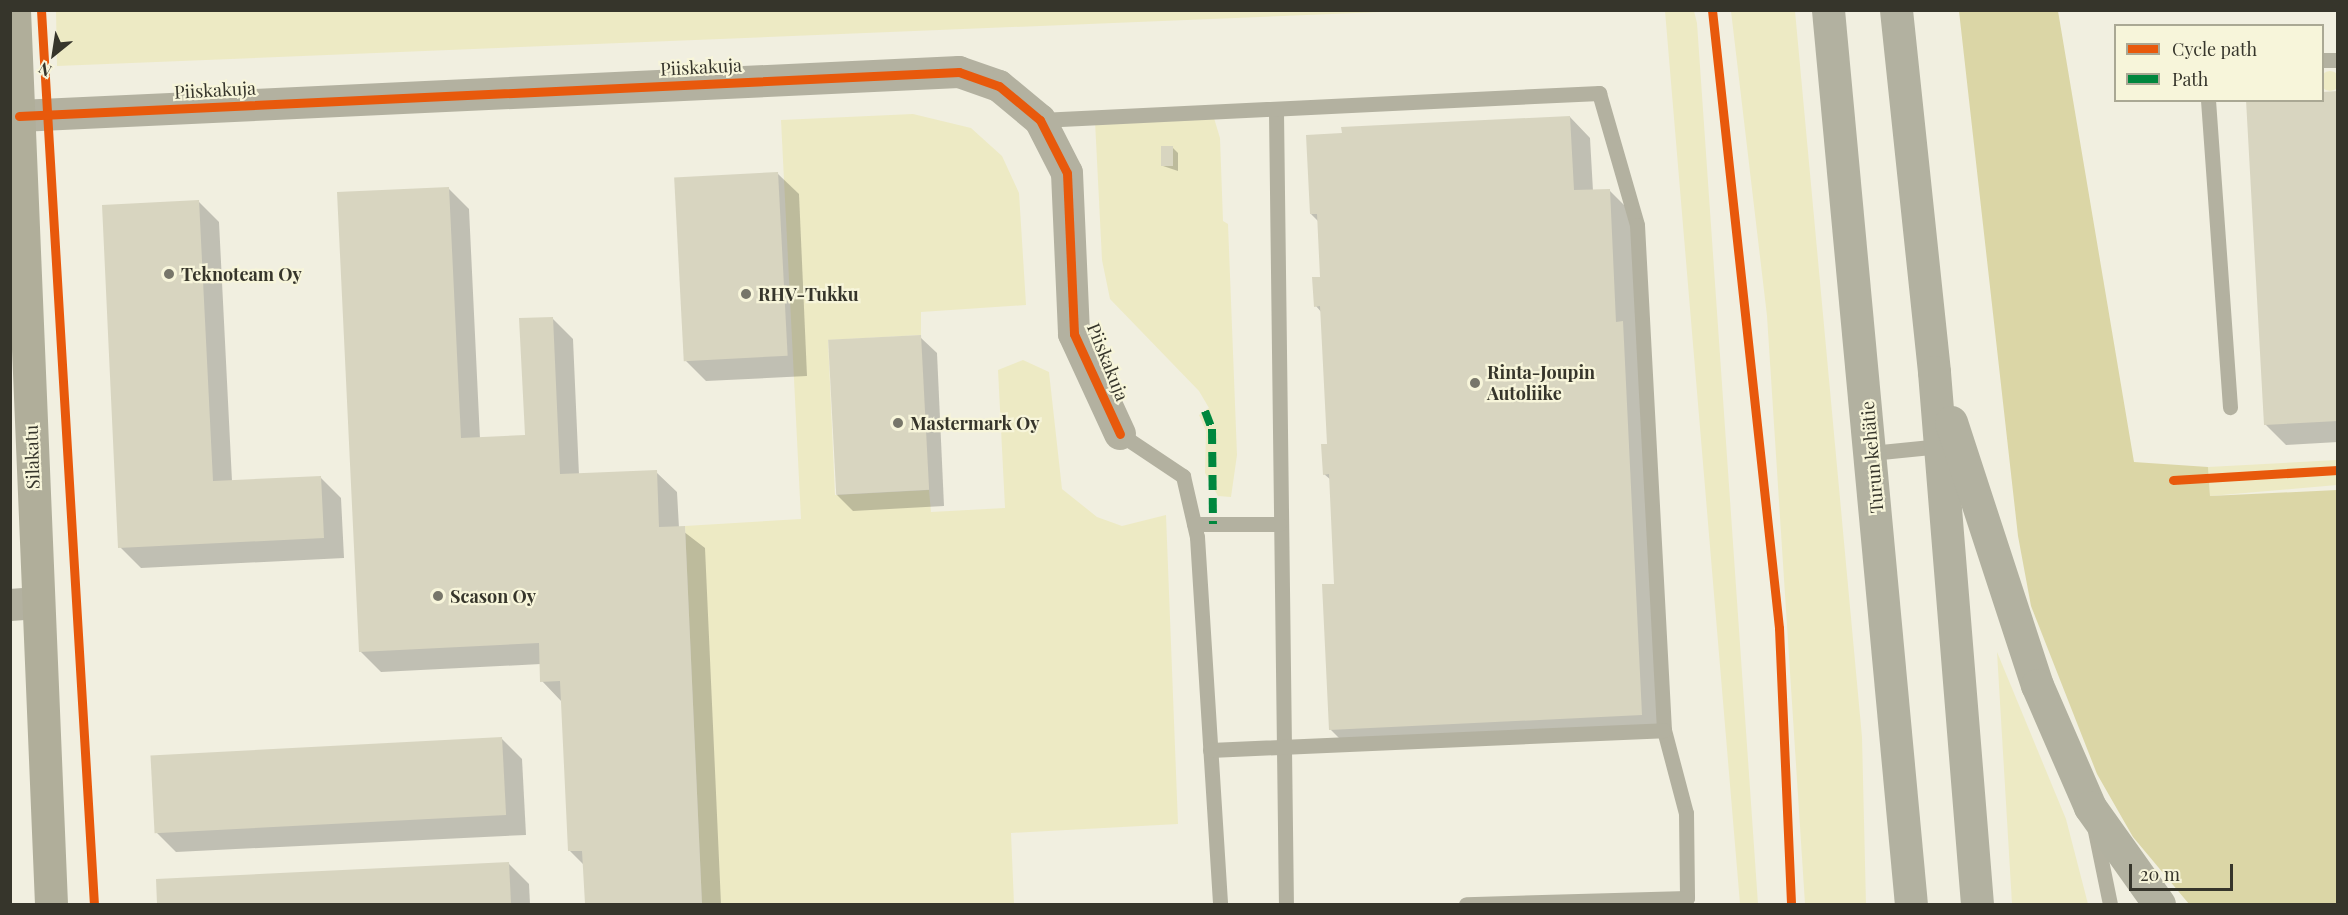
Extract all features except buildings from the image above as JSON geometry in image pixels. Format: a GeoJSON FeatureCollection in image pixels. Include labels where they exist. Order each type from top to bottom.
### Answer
{"type":"FeatureCollection","features":[{"type":"Feature","properties":{"kind":"highway","name":"Turun kehätie"},"geometry":{"type":"LineString","coordinates":[[1828,10],[1871,453],[1911,904]]}},
{"type":"Feature","properties":{"kind":"highway"},"geometry":{"type":"LineString","coordinates":[[1896,10],[1941,446],[1977,904]]}},
{"type":"Feature","properties":{"kind":"highway"},"geometry":{"type":"LineString","coordinates":[[1934,372],[2016,626],[2090,807],[2159,904]]}},
{"type":"Feature","properties":{"kind":"street","name":"Silakatu"},"geometry":{"type":"LineString","coordinates":[[14,10],[19,117],[24,604],[51,904]]}},
{"type":"Feature","properties":{"kind":"street","name":"Piiskakuja"},"geometry":{"type":"LineString","coordinates":[[19,117],[959,72],[999,86],[1040,120],[1067,173],[1074,334],[1120,434]]}},
{"type":"Feature","properties":{"kind":"lane"},"geometry":{"type":"LineString","coordinates":[[1040,120],[1276,112],[1599,93],[1637,225],[1664,730],[1686,813],[1687,898],[1466,904]]}},
{"type":"Feature","properties":{"kind":"lane"},"geometry":{"type":"LineString","coordinates":[[2208,102],[2230,407]]}},
{"type":"Feature","properties":{"kind":"lane"},"geometry":{"type":"LineString","coordinates":[[1276,112],[1281,747],[1286,904]]}},
{"type":"Feature","properties":{"kind":"lane"},"geometry":{"type":"LineString","coordinates":[[1120,434],[1183,476],[1194,524],[1220,904]]}},
{"type":"Feature","properties":{"kind":"lane"},"geometry":{"type":"LineString","coordinates":[[1871,453],[1941,446]]}},
{"type":"Feature","properties":{"kind":"lane"},"geometry":{"type":"LineString","coordinates":[[1194,524],[1279,524]]}},
{"type":"Feature","properties":{"kind":"lane"},"geometry":{"type":"LineString","coordinates":[[1210,750],[1664,730]]}},
{"type":"Feature","properties":{"kind":"lane"},"geometry":{"type":"LineString","coordinates":[[2090,807],[2110,904]]}},
{"type":"Feature","properties":{"kind":"shaded area"},"geometry":{"type":"Polygon","coordinates":[[[56,10],[1406,11],[57,66],[56,10]]]}},
{"type":"Feature","properties":{"kind":"shaded area"},"geometry":{"type":"Polygon","coordinates":[[[1665,11],[1694,11],[1697,23],[1758,904],[1740,904],[1665,11]]]}},
{"type":"Feature","properties":{"kind":"shaded area"},"geometry":{"type":"Polygon","coordinates":[[[1731,11],[1795,11],[1862,737],[1866,904],[1805,904],[1767,316],[1731,11]]]}},
{"type":"Feature","properties":{"kind":"shaded area"},"geometry":{"type":"Polygon","coordinates":[[[1959,11],[2058,11],[2134,462],[2208,467],[2210,496],[2337,490],[2337,904],[2189,904],[2133,837],[2097,774],[2031,606],[2018,536],[1959,11]]]}},
{"type":"Feature","properties":{"kind":"shaded area"},"geometry":{"type":"Polygon","coordinates":[[[2330,71],[2339,77],[2337,88],[2330,91],[2324,89],[2324,73],[2330,71]]]}},
{"type":"Feature","properties":{"kind":"shaded area"},"geometry":{"type":"Polygon","coordinates":[[[913,114],[971,128],[1002,156],[1019,193],[1026,305],[921,312],[921,335],[828,340],[835,495],[929,490],[931,512],[1005,508],[998,370],[1023,360],[1049,372],[1062,489],[1097,517],[1122,526],[1166,515],[1178,824],[1011,833],[1014,904],[702,904],[685,526],[801,519],[781,120],[913,114]]]}},
{"type":"Feature","properties":{"kind":"shaded area"},"geometry":{"type":"Polygon","coordinates":[[[1214,118],[1220,138],[1223,221],[1228,224],[1237,455],[1231,497],[1218,496],[1205,473],[1206,431],[1199,415],[1209,408],[1199,391],[1110,299],[1102,260],[1095,121],[1214,118]]]}},
{"type":"Feature","properties":{"kind":"shaded area"},"geometry":{"type":"Polygon","coordinates":[[[2337,460],[2337,485],[2210,496],[2208,467],[2337,460]]]}},
{"type":"Feature","properties":{"kind":"shaded area"},"geometry":{"type":"Polygon","coordinates":[[[1997,652],[2066,819],[2088,904],[2012,904],[1997,652]]]}},
{"type":"Feature","properties":{"kind":"marked path"},"geometry":{"type":"LineString","coordinates":[[1205,411],[1212,429],[1213,524]]}},
{"type":"Feature","properties":{"kind":"cycle path"},"geometry":{"type":"LineString","coordinates":[[41,10],[94,904]]}},
{"type":"Feature","properties":{"kind":"cycle path"},"geometry":{"type":"LineString","coordinates":[[1712,10],[1779,628],[1791,904]]}},
{"type":"Feature","properties":{"kind":"cycle path"},"geometry":{"type":"LineString","coordinates":[[19,116],[959,72],[999,86],[1040,120],[1067,173],[1074,334],[1120,434]]}},
{"type":"Feature","properties":{"kind":"cycle path"},"geometry":{"type":"LineString","coordinates":[[2173,480],[2338,470]]}},
{"type":"Feature","properties":{"kind":"place","name":"Teknoteam Oy"},"geometry":{"type":"Point","coordinates":[169,274]}},
{"type":"Feature","properties":{"kind":"place","name":"RHV-Tukku"},"geometry":{"type":"Point","coordinates":[746,294]}},
{"type":"Feature","properties":{"kind":"place","name":"Rinta-Joupin Autoliike"},"geometry":{"type":"Point","coordinates":[1475,383]}},
{"type":"Feature","properties":{"kind":"place","name":"Mastermark Oy"},"geometry":{"type":"Point","coordinates":[898,423]}},
{"type":"Feature","properties":{"kind":"place","name":"Scason Oy"},"geometry":{"type":"Point","coordinates":[438,596]}}]}
